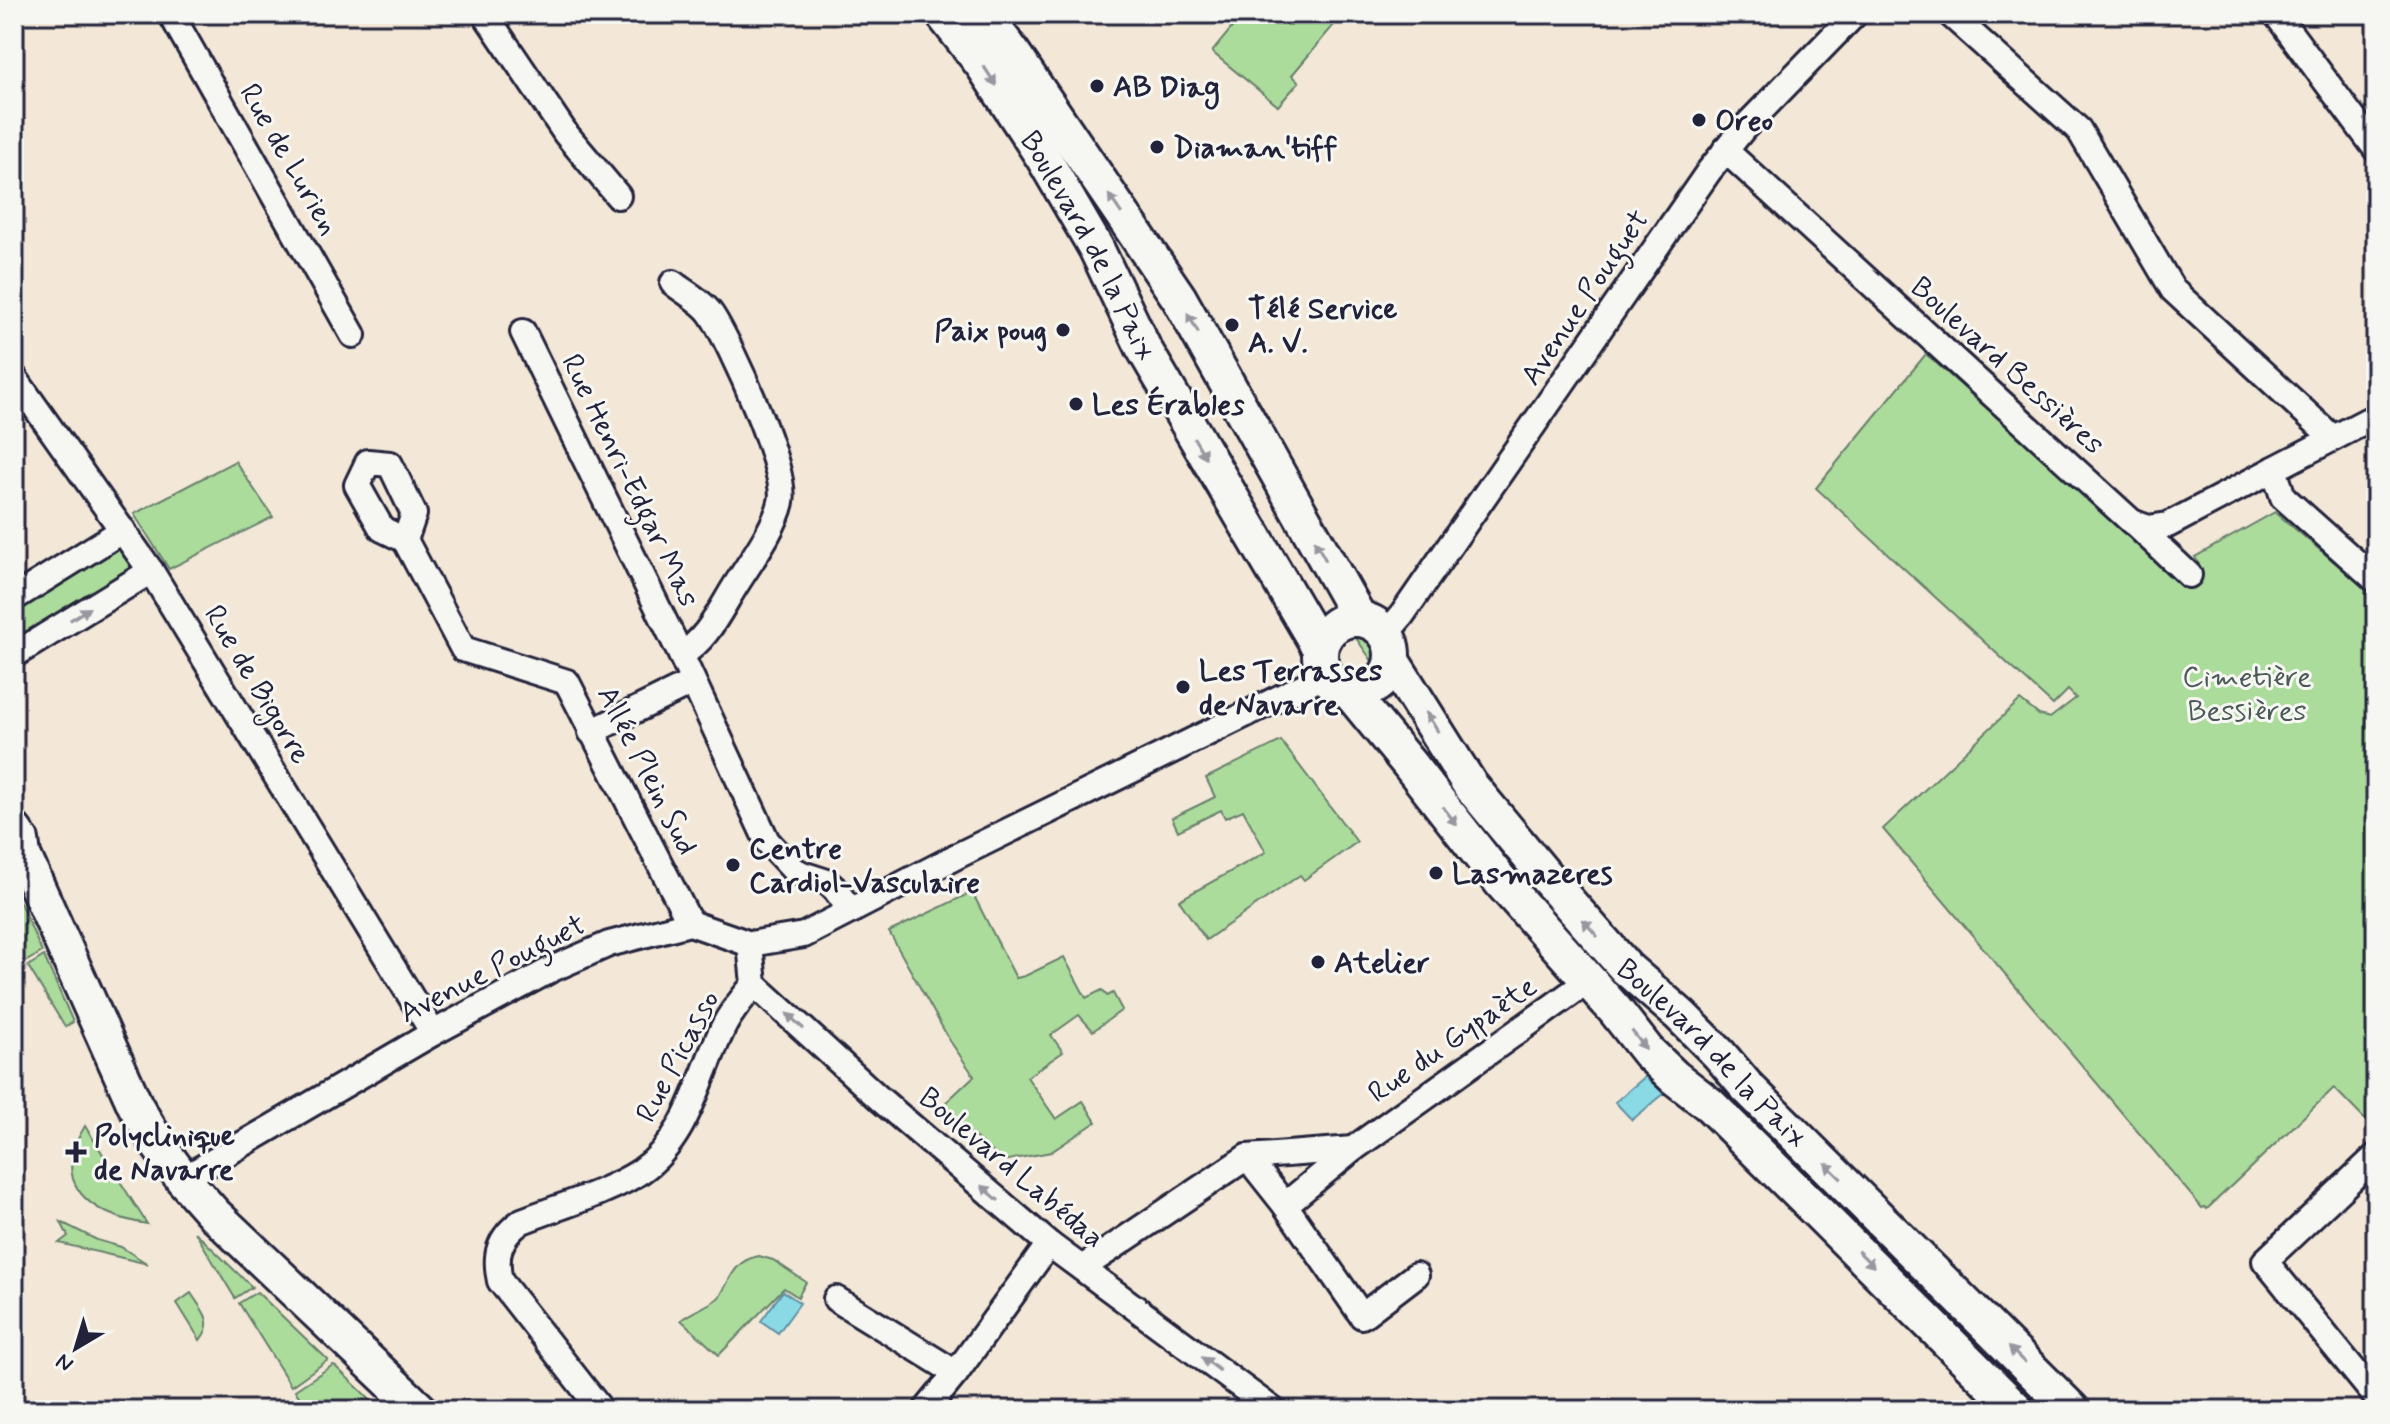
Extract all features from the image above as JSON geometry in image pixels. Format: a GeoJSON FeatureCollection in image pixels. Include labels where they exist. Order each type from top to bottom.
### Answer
{"type":"FeatureCollection","features":[{"type":"Feature","properties":{"kind":"main road","name":"Boulevard de la Paix"},"geometry":{"type":"LineString","coordinates":[[943,14],[983,65],[1043,157],[1096,248],[1143,347],[1331,672],[1409,764],[1502,883],[1667,1071],[1710,1105],[2017,1410]]}},
{"type":"Feature","properties":{"kind":"main road","name":"Boulevard de la Paix"},"geometry":{"type":"LineString","coordinates":[[983,14],[1179,298],[1379,638],[1470,785],[1626,968],[1680,1015],[1746,1086],[2072,1410]]}},
{"type":"Feature","properties":{"kind":"main road"},"geometry":{"type":"LineString","coordinates":[[1350,619],[1379,638],[1387,674],[1376,685],[1358,691],[1331,672],[1325,635],[1336,624],[1350,619]]}},
{"type":"Feature","properties":{"kind":"main road"},"geometry":{"type":"LineString","coordinates":[[17,844],[135,1105],[159,1146],[214,1214],[420,1410]]}},
{"type":"Feature","properties":{"kind":"street","name":"Rue de Lurien"},"geometry":{"type":"LineString","coordinates":[[171,14],[353,335]]}},
{"type":"Feature","properties":{"kind":"street"},"geometry":{"type":"LineString","coordinates":[[485,14],[566,134],[618,196]]}},
{"type":"Feature","properties":{"kind":"street","name":"Avenue Pouguet"},"geometry":{"type":"LineString","coordinates":[[1379,638],[1402,615],[1725,150],[1855,14]]}},
{"type":"Feature","properties":{"kind":"street"},"geometry":{"type":"LineString","coordinates":[[1950,14],[2079,130],[2173,290],[2333,438]]}},
{"type":"Feature","properties":{"kind":"street"},"geometry":{"type":"LineString","coordinates":[[2276,14],[2376,149]]}},
{"type":"Feature","properties":{"kind":"street","name":"Boulevard Bessières"},"geometry":{"type":"LineString","coordinates":[[1725,150],[2189,575]]}},
{"type":"Feature","properties":{"kind":"street","name":"Rue Henri-Edgar Mas"},"geometry":{"type":"LineString","coordinates":[[673,283],[710,311],[769,440],[782,500],[767,533],[709,630],[696,645],[681,655]]}},
{"type":"Feature","properties":{"kind":"street","name":"Rue Henri-Edgar Mas"},"geometry":{"type":"LineString","coordinates":[[523,332],[681,655],[767,841],[793,869],[827,882],[851,911]]}},
{"type":"Feature","properties":{"kind":"street","name":"Rue de Bigorre"},"geometry":{"type":"LineString","coordinates":[[14,377],[151,571],[433,1033]]}},
{"type":"Feature","properties":{"kind":"street"},"geometry":{"type":"LineString","coordinates":[[2132,522],[2148,528],[2168,525],[2376,416]]}},
{"type":"Feature","properties":{"kind":"street"},"geometry":{"type":"LineString","coordinates":[[2274,469],[2283,497],[2376,580]]}},
{"type":"Feature","properties":{"kind":"street"},"geometry":{"type":"LineString","coordinates":[[14,598],[123,530]]}},
{"type":"Feature","properties":{"kind":"street","name":"Allée Plein Sud"},"geometry":{"type":"LineString","coordinates":[[405,540],[463,649],[567,682],[690,923]]}},
{"type":"Feature","properties":{"kind":"street"},"geometry":{"type":"LineString","coordinates":[[14,655],[151,571]]}},
{"type":"Feature","properties":{"kind":"street"},"geometry":{"type":"LineString","coordinates":[[690,923],[750,944],[804,935],[1331,672]]}},
{"type":"Feature","properties":{"kind":"street"},"geometry":{"type":"LineString","coordinates":[[591,732],[693,682]]}},
{"type":"Feature","properties":{"kind":"street","name":"Avenue Pouguet"},"geometry":{"type":"LineString","coordinates":[[183,1179],[433,1033],[552,969],[609,944],[690,923]]}},
{"type":"Feature","properties":{"kind":"street"},"geometry":{"type":"LineString","coordinates":[[750,944],[754,984]]}},
{"type":"Feature","properties":{"kind":"street","name":"Rue du Gypaète"},"geometry":{"type":"LineString","coordinates":[[1285,1205],[1353,1149],[1588,981]]}},
{"type":"Feature","properties":{"kind":"street","name":"Boulevard Labédaa"},"geometry":{"type":"LineString","coordinates":[[754,984],[881,1100],[1049,1244],[1273,1410]]}},
{"type":"Feature","properties":{"kind":"street","name":"Rue Picasso"},"geometry":{"type":"LineString","coordinates":[[601,1410],[500,1281],[496,1265],[501,1241],[510,1229],[522,1221],[624,1181],[656,1157],[681,1127],[726,1022],[754,984]]}},
{"type":"Feature","properties":{"kind":"street"},"geometry":{"type":"LineString","coordinates":[[1082,1268],[1247,1157],[1353,1149]]}},
{"type":"Feature","properties":{"kind":"street"},"geometry":{"type":"LineString","coordinates":[[2376,1156],[2265,1261],[2376,1397]]}},
{"type":"Feature","properties":{"kind":"street"},"geometry":{"type":"LineString","coordinates":[[1247,1157],[1285,1205],[1362,1316],[1416,1275]]}},
{"type":"Feature","properties":{"kind":"street"},"geometry":{"type":"LineString","coordinates":[[926,1410],[1049,1244]]}},
{"type":"Feature","properties":{"kind":"street"},"geometry":{"type":"LineString","coordinates":[[836,1299],[956,1373]]}},
{"type":"Feature","properties":{"kind":"green space"},"geometry":{"type":"Polygon","coordinates":[[[1243,14],[1343,14],[1292,75],[1299,82],[1278,106],[1212,52],[1243,14]]]}},
{"type":"Feature","properties":{"kind":"green space","name":"Cimetière Bessières"},"geometry":{"type":"Polygon","coordinates":[[[1926,354],[2181,582],[2199,565],[2195,557],[2275,512],[2376,597],[2376,1131],[2334,1088],[2207,1209],[2202,1208],[1883,829],[2020,700],[2039,715],[2050,718],[2076,698],[2068,690],[2053,705],[1816,488],[1926,354]]]}},
{"type":"Feature","properties":{"kind":"green space"},"geometry":{"type":"Polygon","coordinates":[[[235,461],[273,517],[169,569],[134,514],[235,461]]]}},
{"type":"Feature","properties":{"kind":"green space"},"geometry":{"type":"Polygon","coordinates":[[[122,538],[144,569],[14,650],[14,604],[122,538]]]}},
{"type":"Feature","properties":{"kind":"green space"},"geometry":{"type":"Polygon","coordinates":[[[1349,628],[1368,631],[1379,639],[1384,651],[1379,671],[1349,628]]]}},
{"type":"Feature","properties":{"kind":"green space"},"geometry":{"type":"Polygon","coordinates":[[[1281,741],[1357,842],[1304,880],[1300,875],[1206,940],[1179,900],[1266,852],[1243,810],[1225,818],[1221,810],[1178,831],[1172,818],[1215,797],[1206,778],[1281,741]]]}},
{"type":"Feature","properties":{"kind":"green space"},"geometry":{"type":"Polygon","coordinates":[[[14,889],[42,952],[25,962],[14,943],[14,889]]]}},
{"type":"Feature","properties":{"kind":"green space"},"geometry":{"type":"Polygon","coordinates":[[[972,892],[1016,978],[1064,957],[1086,998],[1102,990],[1107,996],[1113,993],[1122,1010],[1093,1031],[1079,1015],[1051,1035],[1063,1052],[1027,1077],[1056,1119],[1083,1101],[1096,1122],[1051,1152],[1003,1161],[940,1108],[974,1076],[950,1041],[889,932],[972,892]]]}},
{"type":"Feature","properties":{"kind":"green space"},"geometry":{"type":"Polygon","coordinates":[[[44,956],[73,1022],[65,1027],[28,966],[44,956]]]}},
{"type":"Feature","properties":{"kind":"green space"},"geometry":{"type":"Polygon","coordinates":[[[85,1126],[147,1224],[108,1213],[81,1194],[71,1165],[85,1126]]]}},
{"type":"Feature","properties":{"kind":"green space"},"geometry":{"type":"Polygon","coordinates":[[[61,1222],[97,1240],[121,1247],[148,1264],[59,1243],[68,1236],[61,1222]]]}},
{"type":"Feature","properties":{"kind":"green space"},"geometry":{"type":"Polygon","coordinates":[[[195,1232],[252,1287],[235,1298],[195,1232]]]}},
{"type":"Feature","properties":{"kind":"green space"},"geometry":{"type":"Polygon","coordinates":[[[759,1256],[773,1260],[806,1282],[798,1297],[784,1288],[719,1355],[681,1320],[717,1299],[739,1266],[759,1256]]]}},
{"type":"Feature","properties":{"kind":"green space"},"geometry":{"type":"Polygon","coordinates":[[[257,1292],[328,1360],[291,1386],[239,1303],[257,1292]]]}},
{"type":"Feature","properties":{"kind":"green space"},"geometry":{"type":"Polygon","coordinates":[[[191,1293],[207,1322],[200,1340],[177,1303],[191,1293]]]}},
{"type":"Feature","properties":{"kind":"green space"},"geometry":{"type":"Polygon","coordinates":[[[334,1365],[381,1410],[307,1410],[295,1390],[334,1365]]]}},
{"type":"Feature","properties":{"kind":"water"},"geometry":{"type":"Polygon","coordinates":[[[1647,1075],[1665,1093],[1632,1120],[1615,1102],[1647,1075]]]}},
{"type":"Feature","properties":{"kind":"water"},"geometry":{"type":"Polygon","coordinates":[[[783,1291],[800,1303],[778,1333],[761,1321],[783,1291]]]}},
{"type":"Feature","properties":{"kind":"place","name":"AB Diag"},"geometry":{"type":"Point","coordinates":[1097,86]}},
{"type":"Feature","properties":{"kind":"place","name":"Oreo"},"geometry":{"type":"Point","coordinates":[1699,120]}},
{"type":"Feature","properties":{"kind":"place","name":"Diaman'tiff"},"geometry":{"type":"Point","coordinates":[1157,147]}},
{"type":"Feature","properties":{"kind":"place","name":"Télé Service A. V."},"geometry":{"type":"Point","coordinates":[1232,325]}},
{"type":"Feature","properties":{"kind":"place","name":"Paix poug"},"geometry":{"type":"Point","coordinates":[1063,330]}},
{"type":"Feature","properties":{"kind":"place","name":"Les Érables"},"geometry":{"type":"Point","coordinates":[1076,404]}},
{"type":"Feature","properties":{"kind":"place","name":"Les Terrasses de Navarre"},"geometry":{"type":"Point","coordinates":[1183,687]}},
{"type":"Feature","properties":{"kind":"place","name":"Centre Cardiol-Vasculaire"},"geometry":{"type":"Point","coordinates":[733,865]}},
{"type":"Feature","properties":{"kind":"place","name":"Lasmazeres"},"geometry":{"type":"Point","coordinates":[1436,873]}},
{"type":"Feature","properties":{"kind":"place","name":"Atelier"},"geometry":{"type":"Point","coordinates":[1318,962]}},
{"type":"Feature","properties":{"kind":"place","name":"Polyclinique de Navarre"},"geometry":{"type":"Point","coordinates":[76,1152]}}]}
